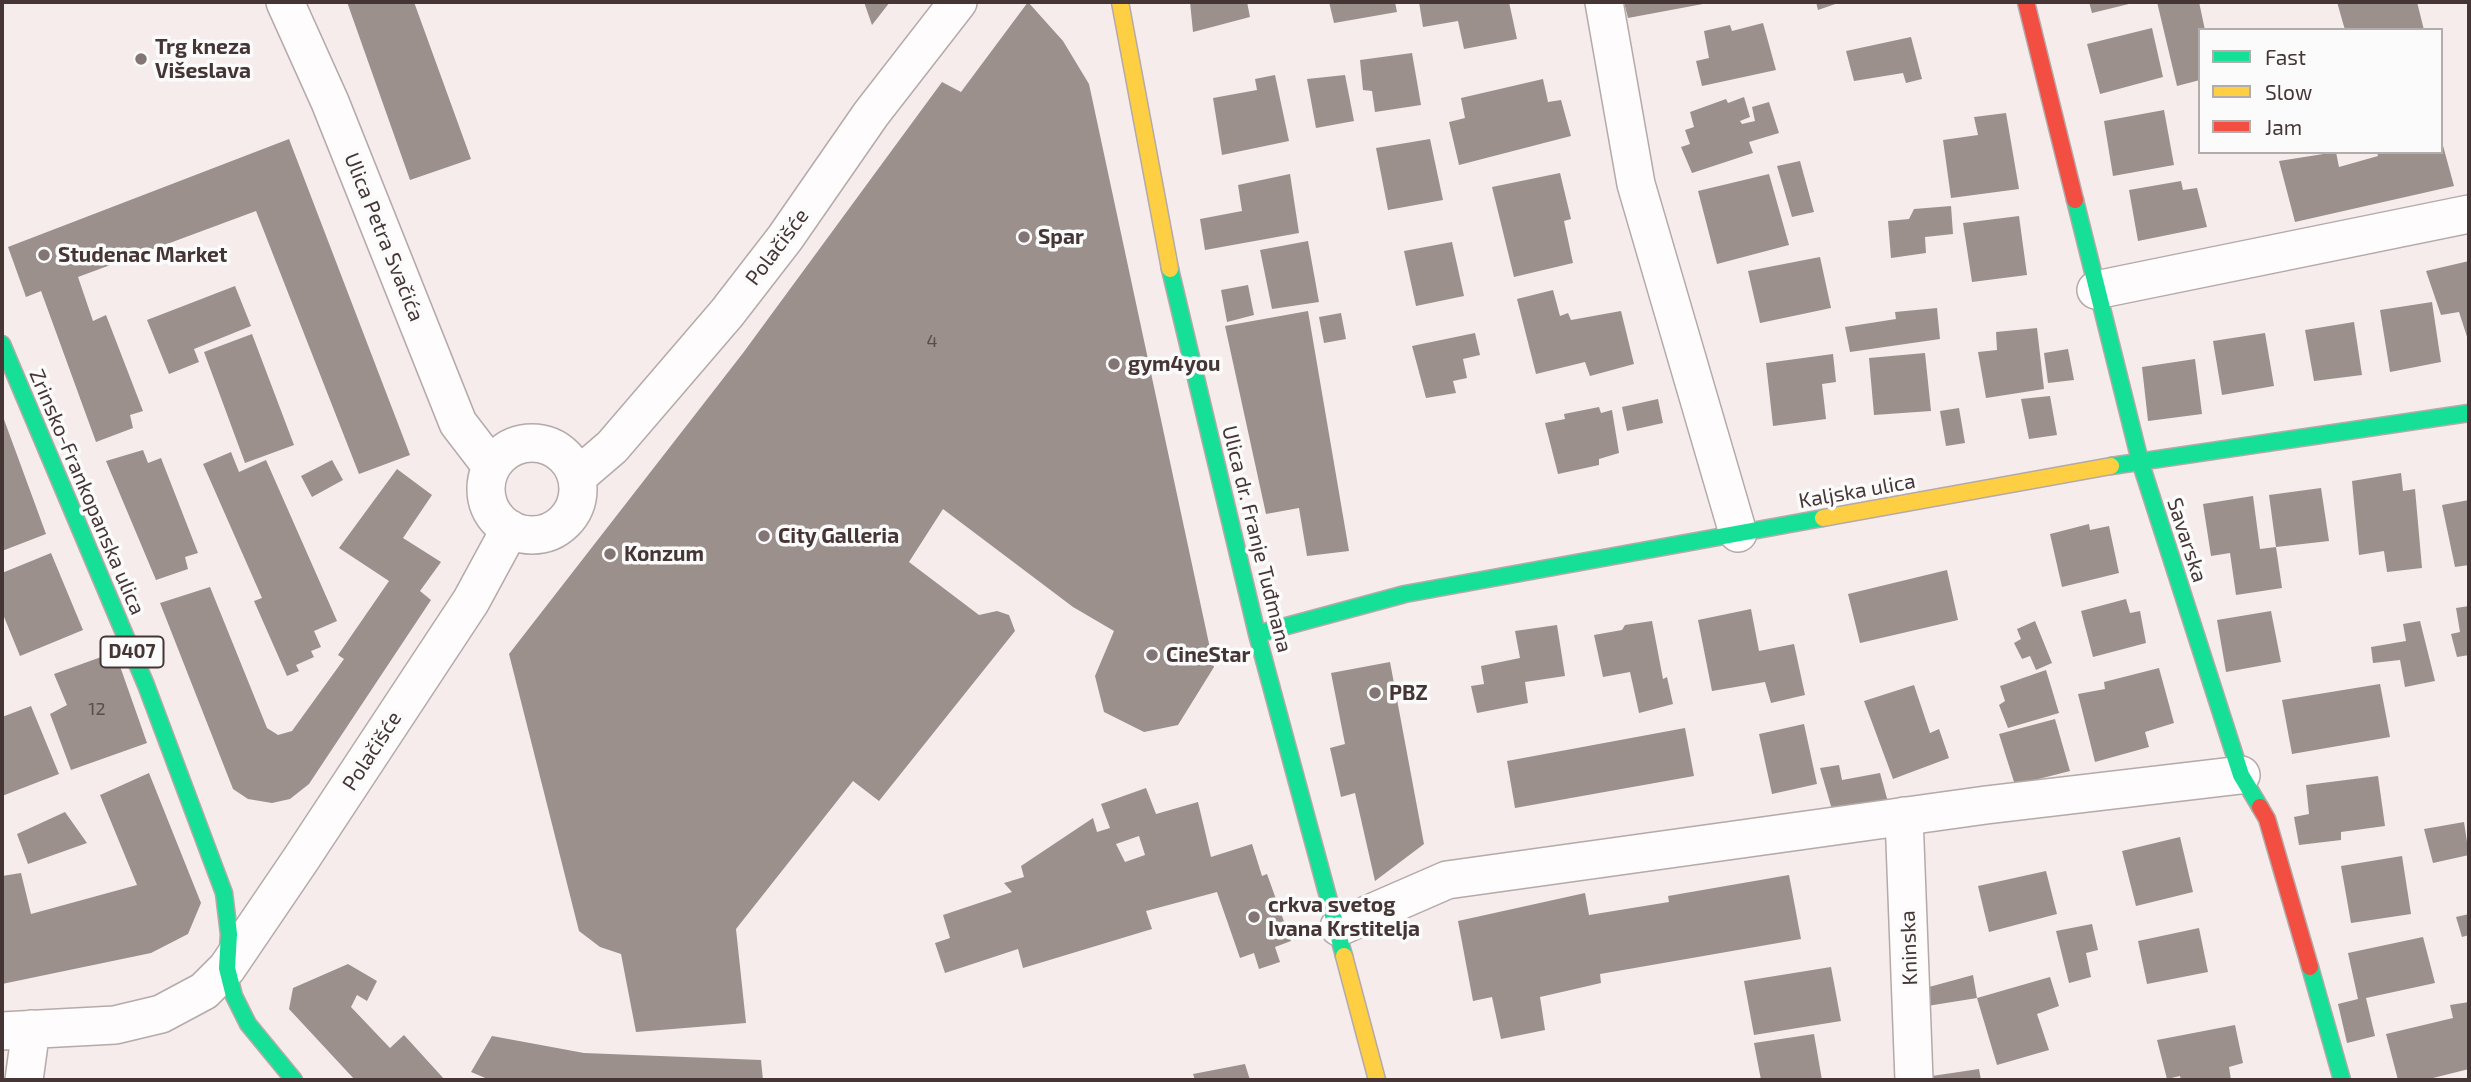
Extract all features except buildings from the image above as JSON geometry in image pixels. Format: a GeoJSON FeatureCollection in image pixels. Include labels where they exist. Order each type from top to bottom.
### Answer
{"type":"FeatureCollection","features":[{"type":"Feature","properties":{"kind":"street","name":"Ulica Petra Svačića"},"geometry":{"type":"LineString","coordinates":[[285,2],[330,102],[458,423],[491,466]]}},
{"type":"Feature","properties":{"kind":"street","name":"Polačišće"},"geometry":{"type":"LineString","coordinates":[[578,477],[612,447],[727,313],[785,238],[871,114],[958,2]]}},
{"type":"Feature","properties":{"kind":"street"},"geometry":{"type":"LineString","coordinates":[[1114,2],[1122,23]]}},
{"type":"Feature","properties":{"kind":"street","name":"Ulica dr. Franje Tuđmana"},"geometry":{"type":"LineString","coordinates":[[1120,2],[1156,209],[1258,634],[1339,928],[1377,1080]]}},
{"type":"Feature","properties":{"kind":"street"},"geometry":{"type":"LineString","coordinates":[[1604,2],[1636,184],[1738,533]]}},
{"type":"Feature","properties":{"kind":"street","name":"Savarska"},"geometry":{"type":"LineString","coordinates":[[2026,2],[2140,461],[2241,775],[2267,819],[2342,1080]]}},
{"type":"Feature","properties":{"kind":"street"},"geometry":{"type":"LineString","coordinates":[[2096,290],[2469,214]]}},
{"type":"Feature","properties":{"kind":"street","name":"Zrinsko-Frankopanska ulica"},"geometry":{"type":"LineString","coordinates":[[2,344],[146,685],[224,893],[229,934],[227,968],[234,996],[248,1024],[294,1080]]}},
{"type":"Feature","properties":{"kind":"street","name":"Kaljska ulica"},"geometry":{"type":"LineString","coordinates":[[1258,634],[1405,594],[1738,533],[2140,461],[2469,413]]}},
{"type":"Feature","properties":{"kind":"street"},"geometry":{"type":"LineString","coordinates":[[530,442],[546,444],[571,462],[578,477],[577,500],[567,520],[540,535],[510,529],[490,508],[486,487],[491,466],[501,454],[514,446],[530,442]]}},
{"type":"Feature","properties":{"kind":"street","name":"Polačišće"},"geometry":{"type":"LineString","coordinates":[[16,1030],[115,1025],[161,1014],[204,991],[227,968],[471,601],[510,529]]}},
{"type":"Feature","properties":{"kind":"street"},"geometry":{"type":"LineString","coordinates":[[1339,928],[1447,880],[1904,817],[2241,775]]}},
{"type":"Feature","properties":{"kind":"street","name":"Kninska"},"geometry":{"type":"LineString","coordinates":[[1904,817],[1914,1080]]}},
{"type":"Feature","properties":{"kind":"street"},"geometry":{"type":"LineString","coordinates":[[16,1030],[24,1080]]}},
{"type":"Feature","properties":{"kind":"traffic: fast"},"geometry":{"type":"LineString","coordinates":[[2075,200],[2140,461],[2241,775],[2260,807]]}},
{"type":"Feature","properties":{"kind":"traffic: fast"},"geometry":{"type":"LineString","coordinates":[[1170,269],[1257,634],[1344,956]]}},
{"type":"Feature","properties":{"kind":"traffic: fast"},"geometry":{"type":"LineString","coordinates":[[2,344],[146,685],[224,893],[229,934],[227,968],[234,996],[248,1024],[294,1080]]}},
{"type":"Feature","properties":{"kind":"traffic: fast"},"geometry":{"type":"LineString","coordinates":[[2111,466],[2469,413]]}},
{"type":"Feature","properties":{"kind":"traffic: fast"},"geometry":{"type":"LineString","coordinates":[[1257,634],[1405,594],[1823,518]]}},
{"type":"Feature","properties":{"kind":"traffic: fast"},"geometry":{"type":"LineString","coordinates":[[2310,967],[2342,1080]]}},
{"type":"Feature","properties":{"kind":"traffic: slow"},"geometry":{"type":"LineString","coordinates":[[1120,2],[1170,269]]}},
{"type":"Feature","properties":{"kind":"traffic: slow"},"geometry":{"type":"LineString","coordinates":[[1823,518],[2111,466]]}},
{"type":"Feature","properties":{"kind":"traffic: slow"},"geometry":{"type":"LineString","coordinates":[[1344,956],[1377,1080]]}},
{"type":"Feature","properties":{"kind":"traffic: jam"},"geometry":{"type":"LineString","coordinates":[[2026,2],[2075,200]]}},
{"type":"Feature","properties":{"kind":"traffic: jam"},"geometry":{"type":"LineString","coordinates":[[2260,807],[2267,819],[2310,967]]}},
{"type":"Feature","properties":{"kind":"place","name":"Trg kneza Višeslava"},"geometry":{"type":"Point","coordinates":[141,59]}},
{"type":"Feature","properties":{"kind":"place","name":"Spar"},"geometry":{"type":"Point","coordinates":[1024,237]}},
{"type":"Feature","properties":{"kind":"place","name":"Studenac Market"},"geometry":{"type":"Point","coordinates":[44,255]}},
{"type":"Feature","properties":{"kind":"place","name":"gym4you"},"geometry":{"type":"Point","coordinates":[1114,364]}},
{"type":"Feature","properties":{"kind":"place","name":"City Galleria"},"geometry":{"type":"Point","coordinates":[764,536]}},
{"type":"Feature","properties":{"kind":"place","name":"Konzum"},"geometry":{"type":"Point","coordinates":[610,554]}},
{"type":"Feature","properties":{"kind":"place","name":"CineStar"},"geometry":{"type":"Point","coordinates":[1152,655]}},
{"type":"Feature","properties":{"kind":"place","name":"PBZ"},"geometry":{"type":"Point","coordinates":[1375,693]}},
{"type":"Feature","properties":{"kind":"place","name":"crkva svetog Ivana Krstitelja"},"geometry":{"type":"Point","coordinates":[1254,917]}}]}
